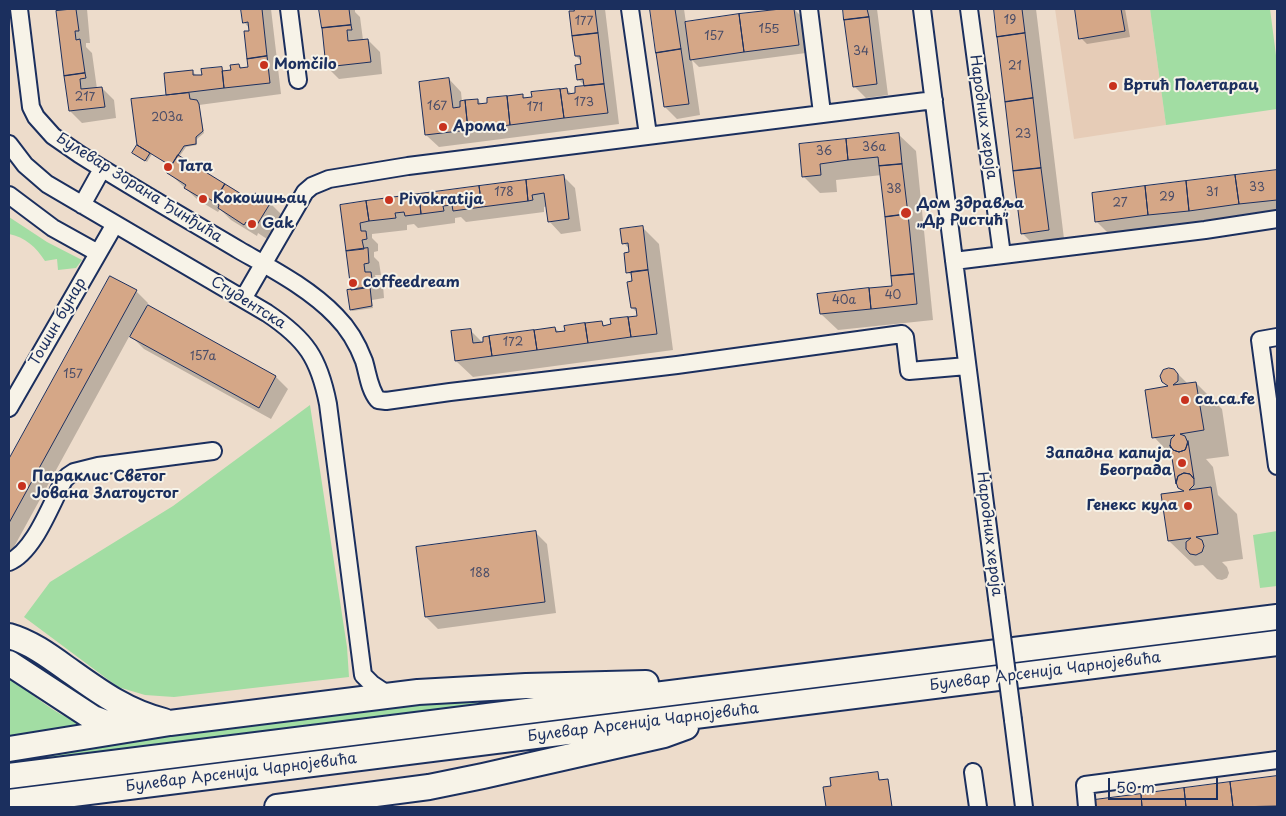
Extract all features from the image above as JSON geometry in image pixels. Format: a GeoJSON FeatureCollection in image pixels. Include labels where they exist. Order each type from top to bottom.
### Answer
{"type":"FeatureCollection","features":[{"type":"Feature","properties":{"kind":"highway","name":"Булевар Арсенија Чарнојевића"},"geometry":{"type":"LineString","coordinates":[[9,776],[1277,617]]}},
{"type":"Feature","properties":{"kind":"highway"},"geometry":{"type":"LineString","coordinates":[[9,636],[41,650],[130,710],[170,723]]}},
{"type":"Feature","properties":{"kind":"highway","name":"Булевар Арсенија Чарнојевића"},"geometry":{"type":"LineString","coordinates":[[9,802],[1277,643]]}},
{"type":"Feature","properties":{"kind":"highway"},"geometry":{"type":"LineString","coordinates":[[9,663],[93,718],[124,730]]}},
{"type":"Feature","properties":{"kind":"highway"},"geometry":{"type":"LineString","coordinates":[[9,749],[170,723],[390,696],[508,687],[621,683],[680,682],[696,684],[707,689]]}},
{"type":"Feature","properties":{"kind":"highway"},"geometry":{"type":"LineString","coordinates":[[277,807],[429,787],[483,776],[664,736],[690,726],[705,715]]}},
{"type":"Feature","properties":{"kind":"street","name":"Булевар Зорана Ђинђића"},"geometry":{"type":"LineString","coordinates":[[19,9],[31,107],[36,117],[53,136],[102,169],[264,264]]}},
{"type":"Feature","properties":{"kind":"street"},"geometry":{"type":"LineString","coordinates":[[289,9],[298,80]]}},
{"type":"Feature","properties":{"kind":"street"},"geometry":{"type":"LineString","coordinates":[[630,9],[648,135]]}},
{"type":"Feature","properties":{"kind":"street"},"geometry":{"type":"LineString","coordinates":[[809,9],[822,113]]}},
{"type":"Feature","properties":{"kind":"street","name":"Народних хероја"},"geometry":{"type":"LineString","coordinates":[[922,9],[1024,807]]}},
{"type":"Feature","properties":{"kind":"street","name":"Народних хероја"},"geometry":{"type":"LineString","coordinates":[[969,9],[1002,254]]}},
{"type":"Feature","properties":{"kind":"street"},"geometry":{"type":"LineString","coordinates":[[243,298],[305,192],[312,186],[324,181],[408,166],[934,100]]}},
{"type":"Feature","properties":{"kind":"street","name":"Студентска"},"geometry":{"type":"LineString","coordinates":[[9,144],[25,166],[36,176],[82,205],[112,230],[243,298],[283,324],[308,349],[321,374],[328,404],[363,675]]}},
{"type":"Feature","properties":{"kind":"street"},"geometry":{"type":"LineString","coordinates":[[82,205],[102,169]]}},
{"type":"Feature","properties":{"kind":"street"},"geometry":{"type":"LineString","coordinates":[[9,196],[53,228],[98,253]]}},
{"type":"Feature","properties":{"kind":"street"},"geometry":{"type":"LineString","coordinates":[[954,261],[1205,230],[1277,219]]}},
{"type":"Feature","properties":{"kind":"street","name":"Тошин бунар"},"geometry":{"type":"LineString","coordinates":[[9,408],[112,230]]}},
{"type":"Feature","properties":{"kind":"street"},"geometry":{"type":"LineString","coordinates":[[264,264],[309,293],[336,316],[360,351],[371,389],[378,400],[382,401],[677,365],[902,334],[905,337],[909,371],[967,366]]}},
{"type":"Feature","properties":{"kind":"street"},"geometry":{"type":"LineString","coordinates":[[1277,337],[1260,340],[1277,466]]}},
{"type":"Feature","properties":{"kind":"street"},"geometry":{"type":"LineString","coordinates":[[9,562],[16,559],[25,549],[68,476],[98,466],[213,451]]}},
{"type":"Feature","properties":{"kind":"street"},"geometry":{"type":"LineString","coordinates":[[341,701],[356,687],[363,675],[372,684],[390,696]]}},
{"type":"Feature","properties":{"kind":"street"},"geometry":{"type":"LineString","coordinates":[[1087,807],[1085,786],[1277,760]]}},
{"type":"Feature","properties":{"kind":"street"},"geometry":{"type":"LineString","coordinates":[[973,772],[978,807]]}},
{"type":"Feature","properties":{"kind":"shaded area","name":"Вртић Полетарац"},"geometry":{"type":"Polygon","coordinates":[[[1055,9],[1150,9],[1166,125],[1074,139],[1055,9]]]}},
{"type":"Feature","properties":{"kind":"green space"},"geometry":{"type":"Polygon","coordinates":[[[1150,9],[1270,9],[1277,63],[1277,109],[1166,125],[1150,9]]]}},
{"type":"Feature","properties":{"kind":"green space"},"geometry":{"type":"Polygon","coordinates":[[[9,217],[47,242],[82,260],[76,268],[58,270],[57,259],[45,261],[30,243],[9,234],[9,217]]]}},
{"type":"Feature","properties":{"kind":"green space"},"geometry":{"type":"Polygon","coordinates":[[[310,405],[347,647],[349,677],[174,697],[145,695],[118,687],[24,617],[50,582],[173,506],[310,405]]]}},
{"type":"Feature","properties":{"kind":"green space"},"geometry":{"type":"Polygon","coordinates":[[[1277,531],[1277,586],[1260,588],[1253,535],[1277,531]]]}},
{"type":"Feature","properties":{"kind":"green space"},"geometry":{"type":"Polygon","coordinates":[[[1277,631],[1277,641],[9,795],[9,785],[1062,654],[1277,631]]]}},
{"type":"Feature","properties":{"kind":"green space"},"geometry":{"type":"Polygon","coordinates":[[[9,677],[52,709],[81,723],[80,725],[9,737],[9,677]]]}},
{"type":"Feature","properties":{"kind":"green space"},"geometry":{"type":"Polygon","coordinates":[[[431,702],[480,702],[516,705],[9,766],[9,757],[91,744],[431,702]]]}},
{"type":"Feature","properties":{"kind":"building"},"geometry":{"type":"Polygon","coordinates":[[[76,9],[79,31],[75,31],[76,40],[80,39],[85,73],[64,76],[56,11],[76,9]]]}},
{"type":"Feature","properties":{"kind":"building"},"geometry":{"type":"Polygon","coordinates":[[[241,9],[262,9],[267,56],[247,59],[244,31],[249,31],[248,22],[243,23],[241,9]]]}},
{"type":"Feature","properties":{"kind":"building"},"geometry":{"type":"Polygon","coordinates":[[[319,9],[349,9],[351,25],[322,28],[319,9]]]}},
{"type":"Feature","properties":{"kind":"building"},"geometry":{"type":"Polygon","coordinates":[[[574,9],[595,9],[598,33],[572,36],[569,11],[574,11],[574,9]]]}},
{"type":"Feature","properties":{"kind":"building"},"geometry":{"type":"Polygon","coordinates":[[[650,9],[675,9],[681,49],[656,53],[650,9]]]}},
{"type":"Feature","properties":{"kind":"building"},"geometry":{"type":"Polygon","coordinates":[[[794,9],[799,45],[744,52],[739,14],[794,9]]]}},
{"type":"Feature","properties":{"kind":"building"},"geometry":{"type":"Polygon","coordinates":[[[843,9],[867,9],[869,17],[844,20],[843,9]]]}},
{"type":"Feature","properties":{"kind":"building"},"geometry":{"type":"Polygon","coordinates":[[[994,9],[1022,9],[1025,33],[997,37],[994,9]]]}},
{"type":"Feature","properties":{"kind":"building"},"geometry":{"type":"Polygon","coordinates":[[[1075,9],[1121,9],[1125,31],[1079,39],[1075,9]]]}},
{"type":"Feature","properties":{"kind":"building"},"geometry":{"type":"Polygon","coordinates":[[[739,14],[744,52],[690,60],[685,22],[739,14]]]}},
{"type":"Feature","properties":{"kind":"building"},"geometry":{"type":"Polygon","coordinates":[[[869,17],[877,84],[853,87],[844,20],[869,17]]]}},
{"type":"Feature","properties":{"kind":"building"},"geometry":{"type":"Polygon","coordinates":[[[351,25],[352,30],[347,30],[348,41],[368,39],[371,62],[326,67],[322,28],[351,25]]]}},
{"type":"Feature","properties":{"kind":"building"},"geometry":{"type":"Polygon","coordinates":[[[598,33],[604,84],[584,86],[583,79],[577,80],[575,65],[581,64],[580,56],[575,56],[572,36],[598,33]]]}},
{"type":"Feature","properties":{"kind":"building"},"geometry":{"type":"Polygon","coordinates":[[[1025,33],[1033,98],[1005,102],[997,37],[1025,33]]]}},
{"type":"Feature","properties":{"kind":"building"},"geometry":{"type":"Polygon","coordinates":[[[681,49],[689,104],[664,107],[656,53],[681,49]]]}},
{"type":"Feature","properties":{"kind":"building"},"geometry":{"type":"Polygon","coordinates":[[[267,56],[270,83],[224,88],[222,71],[231,70],[230,65],[239,64],[240,68],[248,67],[247,59],[267,56]]]}},
{"type":"Feature","properties":{"kind":"building"},"geometry":{"type":"Polygon","coordinates":[[[222,67],[224,88],[166,95],[164,73],[193,70],[193,75],[202,75],[201,69],[222,67]]]}},
{"type":"Feature","properties":{"kind":"building"},"geometry":{"type":"Polygon","coordinates":[[[85,73],[86,78],[80,79],[81,89],[102,87],[105,107],[69,111],[64,76],[85,73]]]}},
{"type":"Feature","properties":{"kind":"building"},"geometry":{"type":"Polygon","coordinates":[[[449,78],[453,108],[460,107],[460,101],[465,100],[468,130],[425,135],[419,82],[449,78]]]}},
{"type":"Feature","properties":{"kind":"building"},"geometry":{"type":"Polygon","coordinates":[[[604,84],[608,113],[564,118],[560,89],[567,88],[568,94],[575,93],[575,87],[604,84]]]}},
{"type":"Feature","properties":{"kind":"building"},"geometry":{"type":"Polygon","coordinates":[[[560,89],[564,118],[510,125],[507,96],[523,94],[523,98],[532,97],[531,92],[560,89]]]}},
{"type":"Feature","properties":{"kind":"building"},"geometry":{"type":"Polygon","coordinates":[[[189,93],[190,99],[197,100],[199,104],[203,131],[196,137],[196,144],[184,146],[171,166],[137,145],[131,99],[189,93]]]}},
{"type":"Feature","properties":{"kind":"building"},"geometry":{"type":"Polygon","coordinates":[[[507,96],[510,125],[468,130],[465,100],[478,99],[478,104],[487,103],[487,98],[507,96]]]}},
{"type":"Feature","properties":{"kind":"building"},"geometry":{"type":"Polygon","coordinates":[[[1033,98],[1041,168],[1013,171],[1005,102],[1033,98]]]}},
{"type":"Feature","properties":{"kind":"building"},"geometry":{"type":"Polygon","coordinates":[[[899,133],[902,164],[879,166],[878,157],[848,160],[846,139],[899,133]]]}},
{"type":"Feature","properties":{"kind":"building"},"geometry":{"type":"Polygon","coordinates":[[[846,139],[848,160],[820,164],[821,175],[802,177],[799,144],[846,139]]]}},
{"type":"Feature","properties":{"kind":"building"},"geometry":{"type":"Polygon","coordinates":[[[137,145],[150,153],[145,161],[132,153],[137,145]]]}},
{"type":"Feature","properties":{"kind":"building"},"geometry":{"type":"Polygon","coordinates":[[[178,155],[225,184],[214,202],[208,198],[206,201],[184,188],[186,185],[167,173],[178,155]]]}},
{"type":"Feature","properties":{"kind":"building"},"geometry":{"type":"Polygon","coordinates":[[[902,164],[908,214],[885,217],[879,166],[902,164]]]}},
{"type":"Feature","properties":{"kind":"building"},"geometry":{"type":"Polygon","coordinates":[[[1041,168],[1049,230],[1021,234],[1013,171],[1041,168]]]}},
{"type":"Feature","properties":{"kind":"building"},"geometry":{"type":"Polygon","coordinates":[[[1277,170],[1277,200],[1239,204],[1235,175],[1277,170]]]}},
{"type":"Feature","properties":{"kind":"building"},"geometry":{"type":"Polygon","coordinates":[[[564,175],[569,219],[548,222],[544,193],[532,195],[533,200],[528,201],[526,180],[564,175]]]}},
{"type":"Feature","properties":{"kind":"building"},"geometry":{"type":"Polygon","coordinates":[[[1235,175],[1239,204],[1189,211],[1186,181],[1235,175]]]}},
{"type":"Feature","properties":{"kind":"building"},"geometry":{"type":"Polygon","coordinates":[[[526,180],[528,201],[482,207],[479,186],[526,180]]]}},
{"type":"Feature","properties":{"kind":"building"},"geometry":{"type":"Polygon","coordinates":[[[1186,181],[1189,211],[1148,215],[1145,186],[1186,181]]]}},
{"type":"Feature","properties":{"kind":"building"},"geometry":{"type":"Polygon","coordinates":[[[225,184],[251,200],[255,193],[271,202],[255,228],[246,222],[244,225],[218,208],[219,205],[214,202],[225,184]]]}},
{"type":"Feature","properties":{"kind":"building"},"geometry":{"type":"Polygon","coordinates":[[[479,186],[482,207],[453,211],[452,205],[443,206],[444,211],[421,214],[419,194],[479,186]]]}},
{"type":"Feature","properties":{"kind":"building"},"geometry":{"type":"Polygon","coordinates":[[[1145,186],[1148,215],[1095,222],[1092,193],[1145,186]]]}},
{"type":"Feature","properties":{"kind":"building"},"geometry":{"type":"Polygon","coordinates":[[[419,194],[421,214],[405,216],[404,212],[395,213],[396,218],[369,221],[366,201],[419,194]]]}},
{"type":"Feature","properties":{"kind":"building"},"geometry":{"type":"Polygon","coordinates":[[[366,201],[369,221],[360,223],[361,231],[366,231],[367,239],[362,240],[364,249],[346,251],[340,205],[366,201]]]}},
{"type":"Feature","properties":{"kind":"building"},"geometry":{"type":"Polygon","coordinates":[[[908,214],[914,274],[891,276],[885,217],[908,214]]]}},
{"type":"Feature","properties":{"kind":"building"},"geometry":{"type":"Polygon","coordinates":[[[643,226],[648,270],[626,273],[624,253],[629,252],[628,243],[622,244],[620,229],[643,226]]]}},
{"type":"Feature","properties":{"kind":"building"},"geometry":{"type":"Polygon","coordinates":[[[368,248],[369,263],[364,264],[365,272],[371,272],[373,287],[351,290],[346,251],[368,248]]]}},
{"type":"Feature","properties":{"kind":"building"},"geometry":{"type":"Polygon","coordinates":[[[648,270],[657,334],[631,337],[628,317],[637,316],[636,308],[631,308],[627,282],[632,281],[631,272],[648,270]]]}},
{"type":"Feature","properties":{"kind":"building"},"geometry":{"type":"Polygon","coordinates":[[[914,274],[917,304],[871,309],[869,288],[892,286],[891,276],[914,274]]]}},
{"type":"Feature","properties":{"kind":"building"},"geometry":{"type":"Polygon","coordinates":[[[110,276],[137,290],[9,523],[9,459],[110,276]]]}},
{"type":"Feature","properties":{"kind":"building"},"geometry":{"type":"Polygon","coordinates":[[[370,287],[372,306],[350,310],[347,290],[370,287]]]}},
{"type":"Feature","properties":{"kind":"building"},"geometry":{"type":"Polygon","coordinates":[[[869,288],[871,309],[820,314],[817,294],[869,288]]]}},
{"type":"Feature","properties":{"kind":"building"},"geometry":{"type":"Polygon","coordinates":[[[148,305],[276,376],[259,408],[130,337],[148,305]]]}},
{"type":"Feature","properties":{"kind":"building"},"geometry":{"type":"Polygon","coordinates":[[[628,317],[631,337],[588,343],[585,323],[602,321],[603,326],[611,324],[610,319],[628,317]]]}},
{"type":"Feature","properties":{"kind":"building"},"geometry":{"type":"Polygon","coordinates":[[[585,323],[588,343],[537,350],[534,330],[555,327],[556,332],[565,331],[564,326],[585,323]]]}},
{"type":"Feature","properties":{"kind":"building"},"geometry":{"type":"Polygon","coordinates":[[[471,329],[473,343],[483,342],[483,337],[489,336],[492,356],[455,361],[451,331],[471,329]]]}},
{"type":"Feature","properties":{"kind":"building"},"geometry":{"type":"Polygon","coordinates":[[[534,330],[537,350],[492,356],[489,336],[534,330]]]}},
{"type":"Feature","properties":{"kind":"building"},"geometry":{"type":"Polygon","coordinates":[[[1174,369],[1178,374],[1178,381],[1173,385],[1196,382],[1204,430],[1180,434],[1185,436],[1188,443],[1185,450],[1179,452],[1173,450],[1170,446],[1171,439],[1175,435],[1152,438],[1145,390],[1168,386],[1162,382],[1160,376],[1163,370],[1174,369]]]}},
{"type":"Feature","properties":{"kind":"building","name":"Западна капија Београда"},"geometry":{"type":"Polygon","coordinates":[[[1188,441],[1194,479],[1190,474],[1184,473],[1178,476],[1176,484],[1170,445],[1173,450],[1179,452],[1185,450],[1188,441]]]}},
{"type":"Feature","properties":{"kind":"building","name":"Генекс кула"},"geometry":{"type":"Polygon","coordinates":[[[1184,473],[1190,474],[1194,479],[1194,485],[1189,490],[1211,487],[1218,534],[1196,537],[1202,540],[1204,546],[1202,552],[1196,555],[1190,554],[1186,549],[1186,542],[1191,538],[1168,541],[1161,494],[1184,491],[1178,488],[1176,482],[1178,476],[1184,473]]]}},
{"type":"Feature","properties":{"kind":"building"},"geometry":{"type":"Polygon","coordinates":[[[536,531],[545,602],[425,617],[416,547],[536,531]]]}},
{"type":"Feature","properties":{"kind":"building"},"geometry":{"type":"Polygon","coordinates":[[[878,772],[879,780],[888,779],[892,807],[826,807],[823,787],[831,786],[830,778],[878,772]]]}},
{"type":"Feature","properties":{"kind":"building"},"geometry":{"type":"Polygon","coordinates":[[[1277,776],[1277,806],[1233,807],[1230,782],[1277,776]]]}},
{"type":"Feature","properties":{"kind":"building"},"geometry":{"type":"Polygon","coordinates":[[[1230,782],[1233,807],[1186,807],[1184,788],[1230,782]]]}},
{"type":"Feature","properties":{"kind":"building"},"geometry":{"type":"Polygon","coordinates":[[[1184,788],[1186,807],[1142,807],[1141,794],[1184,788]]]}},
{"type":"Feature","properties":{"kind":"building"},"geometry":{"type":"Polygon","coordinates":[[[1141,794],[1142,807],[1095,807],[1094,800],[1141,794]]]}},
{"type":"Feature","properties":{"kind":"place","name":"Momčilo"},"geometry":{"type":"Point","coordinates":[264,65]}},
{"type":"Feature","properties":{"kind":"place","name":"Вртић Полетарац"},"geometry":{"type":"Point","coordinates":[1113,86]}},
{"type":"Feature","properties":{"kind":"place","name":"Арома"},"geometry":{"type":"Point","coordinates":[443,127]}},
{"type":"Feature","properties":{"kind":"place","name":"Тата"},"geometry":{"type":"Point","coordinates":[168,167]}},
{"type":"Feature","properties":{"kind":"place","name":"Кокошињац"},"geometry":{"type":"Point","coordinates":[203,199]}},
{"type":"Feature","properties":{"kind":"place","name":"Pivokratija"},"geometry":{"type":"Point","coordinates":[389,200]}},
{"type":"Feature","properties":{"kind":"place","name":"Дом здравља „Др Ристић”"},"geometry":{"type":"Point","coordinates":[906,213]}},
{"type":"Feature","properties":{"kind":"place","name":"Gak"},"geometry":{"type":"Point","coordinates":[252,224]}},
{"type":"Feature","properties":{"kind":"place","name":"coffeedream"},"geometry":{"type":"Point","coordinates":[353,283]}},
{"type":"Feature","properties":{"kind":"place","name":"ca.ca.fe"},"geometry":{"type":"Point","coordinates":[1185,400]}},
{"type":"Feature","properties":{"kind":"place","name":"Западна капија Београда"},"geometry":{"type":"Point","coordinates":[1182,463]}},
{"type":"Feature","properties":{"kind":"place","name":"Параклис Светог Јована Златоустог"},"geometry":{"type":"Point","coordinates":[22,486]}},
{"type":"Feature","properties":{"kind":"place","name":"Генекс кула"},"geometry":{"type":"Point","coordinates":[1188,506]}}]}
